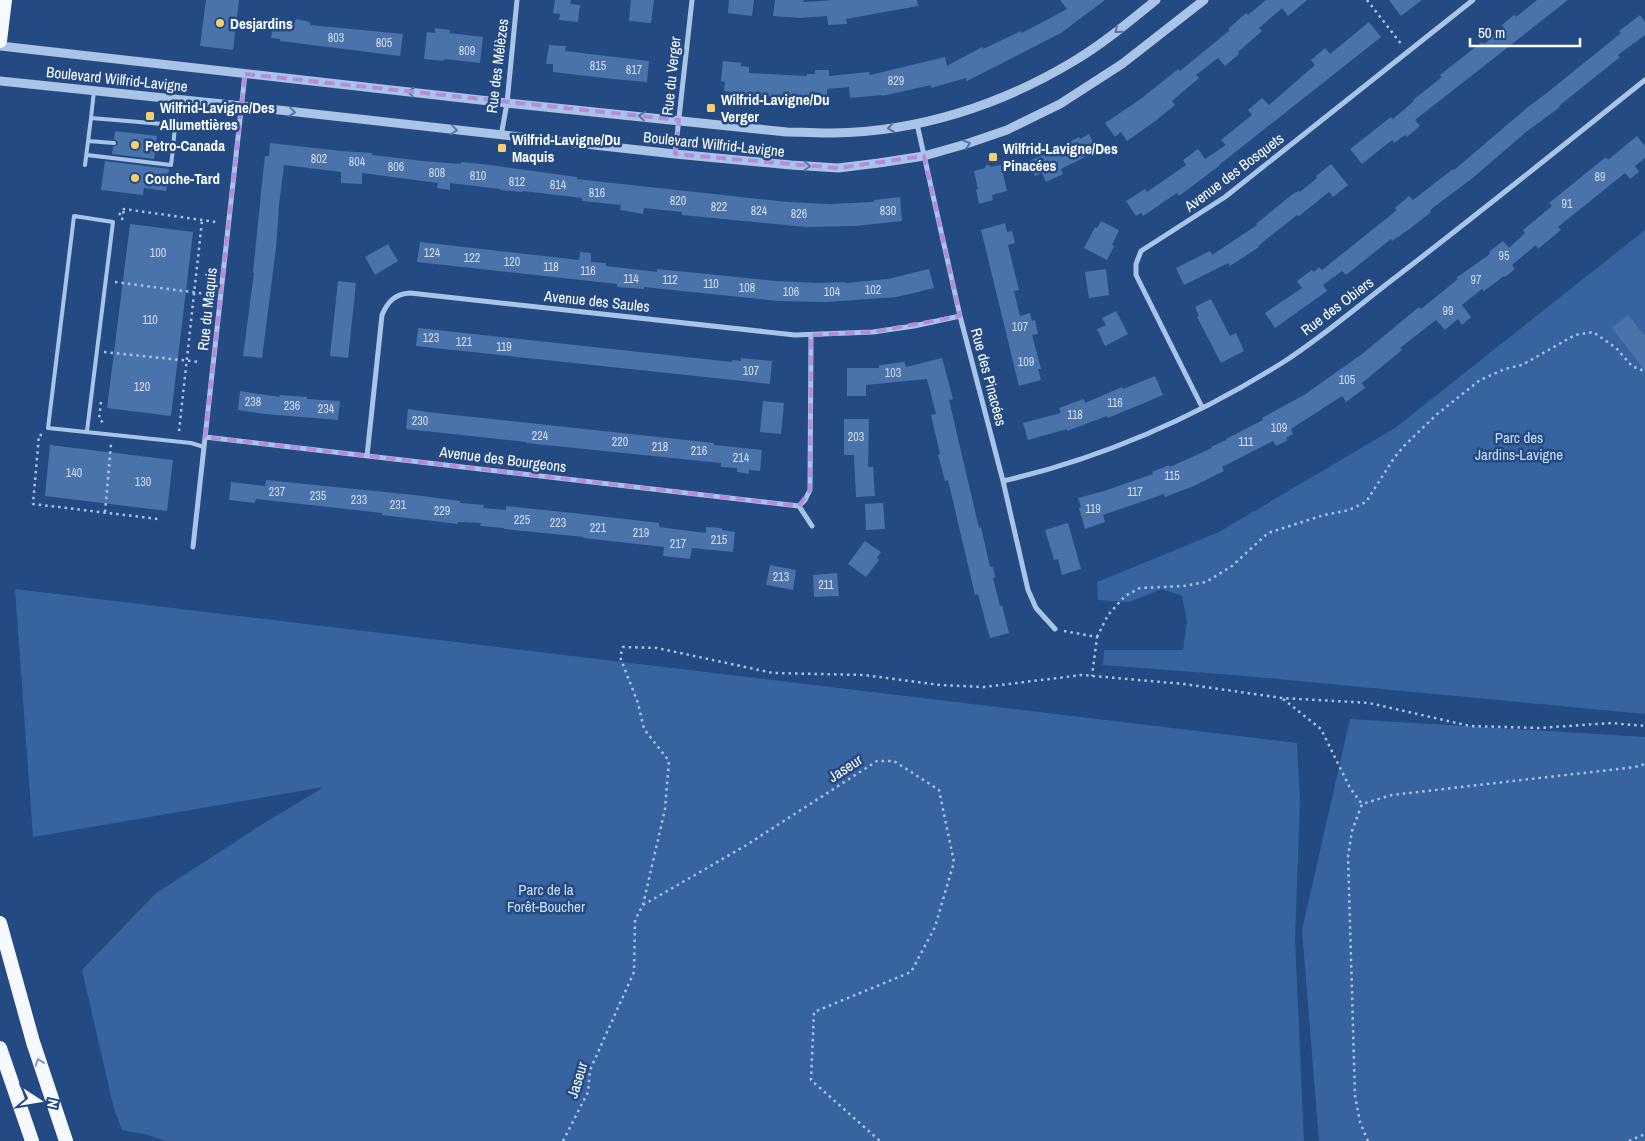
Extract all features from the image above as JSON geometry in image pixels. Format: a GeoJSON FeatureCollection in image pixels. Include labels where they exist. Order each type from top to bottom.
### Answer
{"type":"FeatureCollection","features":[{"type":"Feature","properties":{"kind":"highway"},"geometry":{"type":"LineString","coordinates":[[0,41],[4,0]]}},
{"type":"Feature","properties":{"kind":"highway"},"geometry":{"type":"LineString","coordinates":[[0,923],[33,1042],[66,1141]]}},
{"type":"Feature","properties":{"kind":"highway"},"geometry":{"type":"LineString","coordinates":[[0,1048],[32,1141]]}},
{"type":"Feature","properties":{"kind":"street","name":"Rue des Mélèzes"},"geometry":{"type":"LineString","coordinates":[[501,136],[507,103],[518,0]]}},
{"type":"Feature","properties":{"kind":"street","name":"Rue du Verger"},"geometry":{"type":"LineString","coordinates":[[675,154],[692,0]]}},
{"type":"Feature","properties":{"kind":"street","name":"Boulevard Wilfrid-Lavigne"},"geometry":{"type":"LineString","coordinates":[[0,46],[507,103],[787,132],[834,133],[880,130],[917,124],[958,114],[1004,97],[1037,82],[1074,61],[1156,0]]}},
{"type":"Feature","properties":{"kind":"street","name":"Boulevard Wilfrid-Lavigne"},"geometry":{"type":"LineString","coordinates":[[0,81],[242,106],[501,136],[838,168],[924,156],[1007,130],[1060,104],[1122,64],[1204,0]]}},
{"type":"Feature","properties":{"kind":"street","name":"Avenue des Bosquets"},"geometry":{"type":"LineString","coordinates":[[1202,407],[1136,275],[1136,264],[1141,251],[1225,197],[1473,0]]}},
{"type":"Feature","properties":{"kind":"street","name":"Rue du Maquis"},"geometry":{"type":"LineString","coordinates":[[193,547],[245,74]]}},
{"type":"Feature","properties":{"kind":"street","name":"Rue des Obiers"},"geometry":{"type":"LineString","coordinates":[[1004,480],[1048,470],[1152,433],[1286,360],[1424,256],[1645,80]]}},
{"type":"Feature","properties":{"kind":"street","name":"Rue des Pinacées"},"geometry":{"type":"LineString","coordinates":[[917,124],[960,316],[1004,480],[1028,590],[1036,608],[1055,629]]}},
{"type":"Feature","properties":{"kind":"street","name":"Avenue des Saules"},"geometry":{"type":"LineString","coordinates":[[367,456],[382,314],[386,305],[393,298],[401,294],[420,294],[767,333],[811,335],[873,332],[914,326],[960,316]]}},
{"type":"Feature","properties":{"kind":"street"},"geometry":{"type":"LineString","coordinates":[[811,335],[810,490],[805,500],[799,506],[812,526]]}},
{"type":"Feature","properties":{"kind":"street","name":"Avenue des Bourgeons"},"geometry":{"type":"LineString","coordinates":[[205,437],[799,506]]}},
{"type":"Feature","properties":{"kind":"lane"},"geometry":{"type":"LineString","coordinates":[[85,165],[94,91]]}},
{"type":"Feature","properties":{"kind":"lane"},"geometry":{"type":"LineString","coordinates":[[87,155],[171,165],[176,122],[91,118]]}},
{"type":"Feature","properties":{"kind":"lane"},"geometry":{"type":"LineString","coordinates":[[88,141],[114,143]]}},
{"type":"Feature","properties":{"kind":"lane"},"geometry":{"type":"LineString","coordinates":[[155,148],[173,149]]}},
{"type":"Feature","properties":{"kind":"lane"},"geometry":{"type":"LineString","coordinates":[[88,431],[113,222],[74,216],[48,428],[191,443],[204,447]]}},
{"type":"Feature","properties":{"kind":"path"},"geometry":{"type":"LineString","coordinates":[[1367,0],[1407,52]]}},
{"type":"Feature","properties":{"kind":"path"},"geometry":{"type":"LineString","coordinates":[[124,209],[216,222]]}},
{"type":"Feature","properties":{"kind":"path"},"geometry":{"type":"LineString","coordinates":[[113,222],[124,209]]}},
{"type":"Feature","properties":{"kind":"path"},"geometry":{"type":"LineString","coordinates":[[122,227],[124,209]]}},
{"type":"Feature","properties":{"kind":"path"},"geometry":{"type":"LineString","coordinates":[[179,431],[202,220]]}},
{"type":"Feature","properties":{"kind":"path"},"geometry":{"type":"LineString","coordinates":[[114,290],[115,282],[207,294]]}},
{"type":"Feature","properties":{"kind":"path"},"geometry":{"type":"LineString","coordinates":[[1092,676],[1097,636],[1108,615],[1125,596],[1140,588],[1184,586],[1206,582],[1232,566],[1268,533],[1324,515],[1349,510],[1366,502],[1394,458],[1404,446],[1436,415],[1485,377],[1522,365],[1575,335],[1593,332],[1616,348],[1632,366],[1640,370],[1645,367]]}},
{"type":"Feature","properties":{"kind":"path"},"geometry":{"type":"LineString","coordinates":[[97,351],[200,362]]}},
{"type":"Feature","properties":{"kind":"path"},"geometry":{"type":"LineString","coordinates":[[102,400],[100,419],[107,426]]}},
{"type":"Feature","properties":{"kind":"path"},"geometry":{"type":"LineString","coordinates":[[170,431],[186,432]]}},
{"type":"Feature","properties":{"kind":"path"},"geometry":{"type":"LineString","coordinates":[[105,512],[111,434]]}},
{"type":"Feature","properties":{"kind":"path"},"geometry":{"type":"LineString","coordinates":[[48,436],[39,435],[33,504],[158,519]]}},
{"type":"Feature","properties":{"kind":"path"},"geometry":{"type":"LineString","coordinates":[[1055,629],[1097,636]]}},
{"type":"Feature","properties":{"kind":"path"},"geometry":{"type":"LineString","coordinates":[[643,905],[665,809],[669,761],[644,729],[638,703],[620,657],[622,647],[657,648],[773,673],[864,676],[940,685],[984,687],[1082,675],[1184,684],[1282,698],[1369,703],[1470,726],[1540,728],[1611,723],[1645,726]]}},
{"type":"Feature","properties":{"kind":"path"},"geometry":{"type":"LineString","coordinates":[[1282,698],[1321,729],[1350,788],[1362,804]]}},
{"type":"Feature","properties":{"kind":"path","name":"Jaseur"},"geometry":{"type":"LineString","coordinates":[[563,1141],[588,1092],[590,1070],[634,972],[635,920],[643,905],[745,846],[877,761],[894,761],[939,790],[954,862],[936,927],[911,972],[814,1012],[811,1080],[880,1141]]}},
{"type":"Feature","properties":{"kind":"path"},"geometry":{"type":"LineString","coordinates":[[1362,804],[1392,795],[1568,776],[1645,764]]}},
{"type":"Feature","properties":{"kind":"path"},"geometry":{"type":"LineString","coordinates":[[1362,804],[1352,830],[1348,856],[1355,1096],[1360,1122],[1368,1141]]}},
{"type":"Feature","properties":{"kind":"path"},"geometry":{"type":"LineString","coordinates":[[1629,1141],[1645,1134]]}},
{"type":"Feature","properties":{"kind":"highlighted area"},"geometry":{"type":"Polygon","coordinates":[[[245,74],[679,120],[675,154],[838,168],[924,156],[960,316],[873,332],[811,335],[810,490],[799,506],[205,437],[245,74]]]}},
{"type":"Feature","properties":{"kind":"green space","name":"Parc des Jardins-Lavigne"},"geometry":{"type":"Polygon","coordinates":[[[1645,230],[1645,714],[1246,676],[1103,665],[1104,650],[1183,650],[1187,621],[1182,596],[1162,589],[1129,602],[1098,600],[1097,582],[1219,532],[1395,428],[1645,230]]]}},
{"type":"Feature","properties":{"kind":"green space","name":"Parc de la Forêt-Boucher"},"geometry":{"type":"Polygon","coordinates":[[[15,589],[1297,743],[1300,801],[1295,940],[1304,1141],[165,1141],[148,1135],[122,1130],[114,1109],[82,970],[155,894],[261,825],[324,787],[33,837],[15,589]]]}},
{"type":"Feature","properties":{"kind":"green space"},"geometry":{"type":"Polygon","coordinates":[[[1350,719],[1645,737],[1645,1141],[1319,1141],[1302,930],[1350,719]]]}},
{"type":"Feature","properties":{"kind":"building","name":"Desjardins"},"geometry":{"type":"Polygon","coordinates":[[[206,0],[239,0],[233,50],[200,46],[206,0]]]}},
{"type":"Feature","properties":{"kind":"building"},"geometry":{"type":"Polygon","coordinates":[[[555,0],[571,0],[570,4],[580,5],[578,22],[559,20],[560,14],[553,13],[555,0]]]}},
{"type":"Feature","properties":{"kind":"building"},"geometry":{"type":"Polygon","coordinates":[[[631,0],[654,0],[651,23],[629,21],[631,0]]]}},
{"type":"Feature","properties":{"kind":"building"},"geometry":{"type":"Polygon","coordinates":[[[729,0],[754,0],[752,16],[728,13],[729,0]]]}},
{"type":"Feature","properties":{"kind":"building"},"geometry":{"type":"Polygon","coordinates":[[[775,0],[804,0],[803,2],[917,0],[918,6],[846,19],[847,24],[828,25],[827,16],[800,18],[773,16],[775,0]]]}},
{"type":"Feature","properties":{"kind":"building"},"geometry":{"type":"Polygon","coordinates":[[[1060,0],[1105,0],[1061,33],[967,81],[966,78],[931,88],[931,85],[882,96],[850,98],[849,87],[827,89],[827,99],[797,99],[724,91],[725,82],[721,81],[723,61],[741,63],[741,66],[749,67],[749,73],[807,76],[807,74],[815,74],[815,70],[829,70],[829,76],[869,72],[870,75],[945,57],[947,66],[982,47],[983,49],[1021,31],[1022,33],[1067,9],[1060,0]]]}},
{"type":"Feature","properties":{"kind":"building"},"geometry":{"type":"Polygon","coordinates":[[[1266,0],[1307,0],[1288,16],[1282,8],[1259,28],[1262,31],[1225,66],[1218,58],[1196,75],[1199,78],[1172,101],[1175,105],[1154,122],[1127,141],[1121,132],[1115,137],[1105,123],[1142,98],[1178,69],[1180,71],[1230,30],[1228,29],[1246,13],[1248,15],[1266,0]]]}},
{"type":"Feature","properties":{"kind":"building"},"geometry":{"type":"Polygon","coordinates":[[[1389,0],[1422,0],[1401,16],[1389,0]]]}},
{"type":"Feature","properties":{"kind":"building"},"geometry":{"type":"Polygon","coordinates":[[[1537,0],[1568,0],[1415,120],[1420,126],[1407,137],[1405,135],[1394,143],[1392,140],[1362,164],[1350,149],[1391,117],[1393,119],[1442,77],[1440,75],[1482,42],[1484,44],[1504,28],[1502,25],[1514,15],[1516,17],[1537,0]]]}},
{"type":"Feature","properties":{"kind":"building"},"geometry":{"type":"Polygon","coordinates":[[[1640,15],[1645,22],[1645,35],[1618,55],[1620,57],[1560,107],[1526,132],[1474,177],[1430,210],[1431,212],[1411,228],[1392,241],[1391,239],[1346,275],[1342,271],[1323,285],[1327,291],[1275,328],[1265,313],[1302,288],[1297,281],[1312,270],[1314,272],[1319,267],[1322,270],[1397,210],[1395,208],[1409,196],[1413,200],[1454,170],[1528,107],[1621,33],[1619,31],[1640,15]]]}},
{"type":"Feature","properties":{"kind":"building"},"geometry":{"type":"Polygon","coordinates":[[[274,19],[295,22],[296,19],[310,22],[310,25],[403,34],[400,56],[280,41],[280,39],[271,38],[274,19]]]}},
{"type":"Feature","properties":{"kind":"building"},"geometry":{"type":"Polygon","coordinates":[[[1369,22],[1381,37],[1179,196],[1177,193],[1143,216],[1141,213],[1136,216],[1126,201],[1145,189],[1147,192],[1186,165],[1183,160],[1198,149],[1205,159],[1226,145],[1221,140],[1252,115],[1248,110],[1262,98],[1269,105],[1315,65],[1311,60],[1325,48],[1330,54],[1369,22]]]}},
{"type":"Feature","properties":{"kind":"building"},"geometry":{"type":"Polygon","coordinates":[[[435,28],[450,30],[449,33],[483,37],[480,63],[424,59],[427,32],[435,33],[435,28]]]}},
{"type":"Feature","properties":{"kind":"building"},"geometry":{"type":"Polygon","coordinates":[[[549,45],[566,46],[565,51],[649,61],[647,82],[553,72],[553,64],[546,64],[549,45]]]}},
{"type":"Feature","properties":{"kind":"building","name":"Petro-Canada"},"geometry":{"type":"Polygon","coordinates":[[[115,131],[157,136],[156,144],[151,147],[155,152],[154,159],[112,154],[113,147],[118,144],[114,139],[115,131]]]}},
{"type":"Feature","properties":{"kind":"building"},"geometry":{"type":"Polygon","coordinates":[[[1089,134],[1097,151],[1061,169],[1063,174],[1046,182],[1042,173],[1035,176],[1029,161],[1089,134]]]}},
{"type":"Feature","properties":{"kind":"building"},"geometry":{"type":"Polygon","coordinates":[[[1637,136],[1645,146],[1645,158],[1635,166],[1639,172],[1630,179],[1625,173],[1558,227],[1561,230],[1538,249],[1536,245],[1512,265],[1515,269],[1484,291],[1482,289],[1462,305],[1471,317],[1462,325],[1458,319],[1445,330],[1436,320],[1400,348],[1402,350],[1362,383],[1365,388],[1346,402],[1342,396],[1291,429],[1293,434],[1286,438],[1288,440],[1276,446],[1273,441],[1222,467],[1224,471],[1194,486],[1165,497],[1164,494],[1103,515],[1105,522],[1085,529],[1078,498],[1153,474],[1152,472],[1169,465],[1170,467],[1212,448],[1304,395],[1362,354],[1419,307],[1421,309],[1458,279],[1456,278],[1490,254],[1489,252],[1503,241],[1509,248],[1525,233],[1523,230],[1552,206],[1549,203],[1606,157],[1608,160],[1637,136]]]}},
{"type":"Feature","properties":{"kind":"building"},"geometry":{"type":"Polygon","coordinates":[[[270,143],[372,153],[372,155],[423,161],[490,165],[577,177],[577,179],[787,202],[830,204],[874,202],[874,200],[900,197],[902,221],[855,226],[806,227],[682,215],[682,212],[644,208],[643,214],[620,210],[621,205],[582,201],[582,198],[450,183],[450,190],[437,188],[438,183],[362,173],[362,184],[341,183],[341,172],[284,165],[262,358],[243,356],[254,273],[265,156],[269,156],[270,143]]]}},
{"type":"Feature","properties":{"kind":"building","name":"Couche-Tard"},"geometry":{"type":"Polygon","coordinates":[[[105,161],[169,169],[166,191],[144,188],[143,195],[101,190],[105,161]]]}},
{"type":"Feature","properties":{"kind":"building"},"geometry":{"type":"Polygon","coordinates":[[[987,164],[991,167],[1001,165],[1007,191],[992,195],[993,200],[979,204],[974,171],[985,168],[987,164]]]}},
{"type":"Feature","properties":{"kind":"building"},"geometry":{"type":"Polygon","coordinates":[[[1331,164],[1348,185],[1333,197],[1329,192],[1299,216],[1297,215],[1259,247],[1230,266],[1228,263],[1184,285],[1176,268],[1210,251],[1212,255],[1257,225],[1294,193],[1300,192],[1317,178],[1316,176],[1331,164]]]}},
{"type":"Feature","properties":{"kind":"building"},"geometry":{"type":"Polygon","coordinates":[[[1101,221],[1119,230],[1107,260],[1084,248],[1095,227],[1097,228],[1101,221]]]}},
{"type":"Feature","properties":{"kind":"building"},"geometry":{"type":"Polygon","coordinates":[[[1005,223],[1007,232],[1012,231],[1015,243],[1008,245],[1019,290],[1014,291],[1020,316],[1030,313],[1032,321],[1035,320],[1038,334],[1032,335],[1041,369],[1038,369],[1041,380],[1019,386],[981,230],[1005,223]]]}},
{"type":"Feature","properties":{"kind":"building"},"geometry":{"type":"Polygon","coordinates":[[[130,224],[193,232],[171,416],[107,408],[130,224]]]}},
{"type":"Feature","properties":{"kind":"building"},"geometry":{"type":"Polygon","coordinates":[[[420,242],[579,260],[580,252],[591,253],[591,262],[606,263],[606,266],[776,281],[845,283],[888,279],[929,269],[934,288],[897,297],[827,302],[778,301],[644,287],[644,289],[617,287],[617,284],[417,262],[420,242]]]}},
{"type":"Feature","properties":{"kind":"building"},"geometry":{"type":"Polygon","coordinates":[[[388,244],[398,261],[375,275],[365,257],[388,244]]]}},
{"type":"Feature","properties":{"kind":"building"},"geometry":{"type":"Polygon","coordinates":[[[1106,269],[1109,295],[1089,298],[1085,272],[1106,269]]]}},
{"type":"Feature","properties":{"kind":"building"},"geometry":{"type":"Polygon","coordinates":[[[338,281],[356,283],[348,358],[330,356],[338,281]]]}},
{"type":"Feature","properties":{"kind":"building"},"geometry":{"type":"Polygon","coordinates":[[[1211,299],[1230,336],[1236,333],[1244,351],[1221,363],[1197,317],[1199,316],[1195,307],[1211,299]]]}},
{"type":"Feature","properties":{"kind":"building"},"geometry":{"type":"Polygon","coordinates":[[[1116,311],[1128,334],[1105,346],[1097,329],[1106,325],[1102,318],[1116,311]]]}},
{"type":"Feature","properties":{"kind":"building"},"geometry":{"type":"Polygon","coordinates":[[[1628,315],[1645,336],[1645,371],[1612,328],[1628,315]]]}},
{"type":"Feature","properties":{"kind":"building"},"geometry":{"type":"Polygon","coordinates":[[[418,328],[732,362],[732,360],[741,361],[741,358],[772,361],[770,384],[416,346],[418,328]]]}},
{"type":"Feature","properties":{"kind":"building"},"geometry":{"type":"Polygon","coordinates":[[[942,358],[953,399],[949,400],[979,528],[981,527],[990,567],[993,566],[995,577],[993,578],[1009,633],[990,638],[978,594],[975,595],[948,480],[945,481],[938,455],[940,454],[931,415],[936,414],[927,379],[866,385],[866,396],[847,396],[847,368],[879,368],[881,365],[903,362],[906,367],[942,358]]]}},
{"type":"Feature","properties":{"kind":"building"},"geometry":{"type":"Polygon","coordinates":[[[1155,376],[1163,395],[1108,418],[1107,416],[1067,431],[1067,429],[1028,440],[1023,423],[1061,413],[1059,408],[1084,399],[1085,403],[1122,387],[1123,389],[1155,376]]]}},
{"type":"Feature","properties":{"kind":"building"},"geometry":{"type":"Polygon","coordinates":[[[240,391],[279,397],[280,395],[340,401],[338,420],[238,410],[240,391]]]}},
{"type":"Feature","properties":{"kind":"building"},"geometry":{"type":"Polygon","coordinates":[[[763,401],[784,403],[781,434],[760,432],[763,401]]]}},
{"type":"Feature","properties":{"kind":"building"},"geometry":{"type":"Polygon","coordinates":[[[408,409],[762,450],[760,471],[749,470],[749,474],[737,472],[737,468],[721,467],[721,463],[406,429],[408,409]]]}},
{"type":"Feature","properties":{"kind":"building"},"geometry":{"type":"Polygon","coordinates":[[[844,419],[869,419],[868,467],[873,467],[875,496],[856,497],[854,455],[844,455],[844,419]]]}},
{"type":"Feature","properties":{"kind":"building"},"geometry":{"type":"Polygon","coordinates":[[[50,445],[173,460],[167,511],[45,496],[50,445]]]}},
{"type":"Feature","properties":{"kind":"building"},"geometry":{"type":"Polygon","coordinates":[[[266,480],[414,495],[484,505],[483,508],[506,510],[506,506],[659,523],[659,527],[706,533],[706,527],[722,528],[722,530],[735,532],[733,552],[692,548],[690,559],[663,556],[664,547],[480,526],[481,523],[458,522],[458,524],[382,515],[382,513],[256,499],[255,503],[229,500],[231,482],[265,486],[266,480]]]}},
{"type":"Feature","properties":{"kind":"building"},"geometry":{"type":"Polygon","coordinates":[[[883,503],[885,529],[866,530],[865,504],[883,503]]]}},
{"type":"Feature","properties":{"kind":"building"},"geometry":{"type":"Polygon","coordinates":[[[1068,523],[1081,569],[1062,575],[1058,559],[1054,560],[1045,530],[1068,523]]]}},
{"type":"Feature","properties":{"kind":"building"},"geometry":{"type":"Polygon","coordinates":[[[865,541],[881,552],[877,558],[879,560],[866,577],[848,564],[865,541]]]}},
{"type":"Feature","properties":{"kind":"building"},"geometry":{"type":"Polygon","coordinates":[[[770,565],[796,570],[793,590],[766,585],[770,565]]]}},
{"type":"Feature","properties":{"kind":"building"},"geometry":{"type":"Polygon","coordinates":[[[837,573],[839,596],[814,597],[813,575],[837,573]]]}},
{"type":"Feature","properties":{"kind":"place","name":"Desjardins"},"geometry":{"type":"Point","coordinates":[220,23]}},
{"type":"Feature","properties":{"kind":"place","name":"Wilfrid-Lavigne/Du Verger"},"geometry":{"type":"Point","coordinates":[711,108]}},
{"type":"Feature","properties":{"kind":"place","name":"Wilfrid-Lavigne/Des Allumettières"},"geometry":{"type":"Point","coordinates":[150,116]}},
{"type":"Feature","properties":{"kind":"place","name":"Petro-Canada"},"geometry":{"type":"Point","coordinates":[135,145]}},
{"type":"Feature","properties":{"kind":"place","name":"Wilfrid-Lavigne/Du Maquis"},"geometry":{"type":"Point","coordinates":[502,148]}},
{"type":"Feature","properties":{"kind":"place","name":"Wilfrid-Lavigne/Des Pinacées"},"geometry":{"type":"Point","coordinates":[993,157]}},
{"type":"Feature","properties":{"kind":"place","name":"Couche-Tard"},"geometry":{"type":"Point","coordinates":[135,178]}}]}
